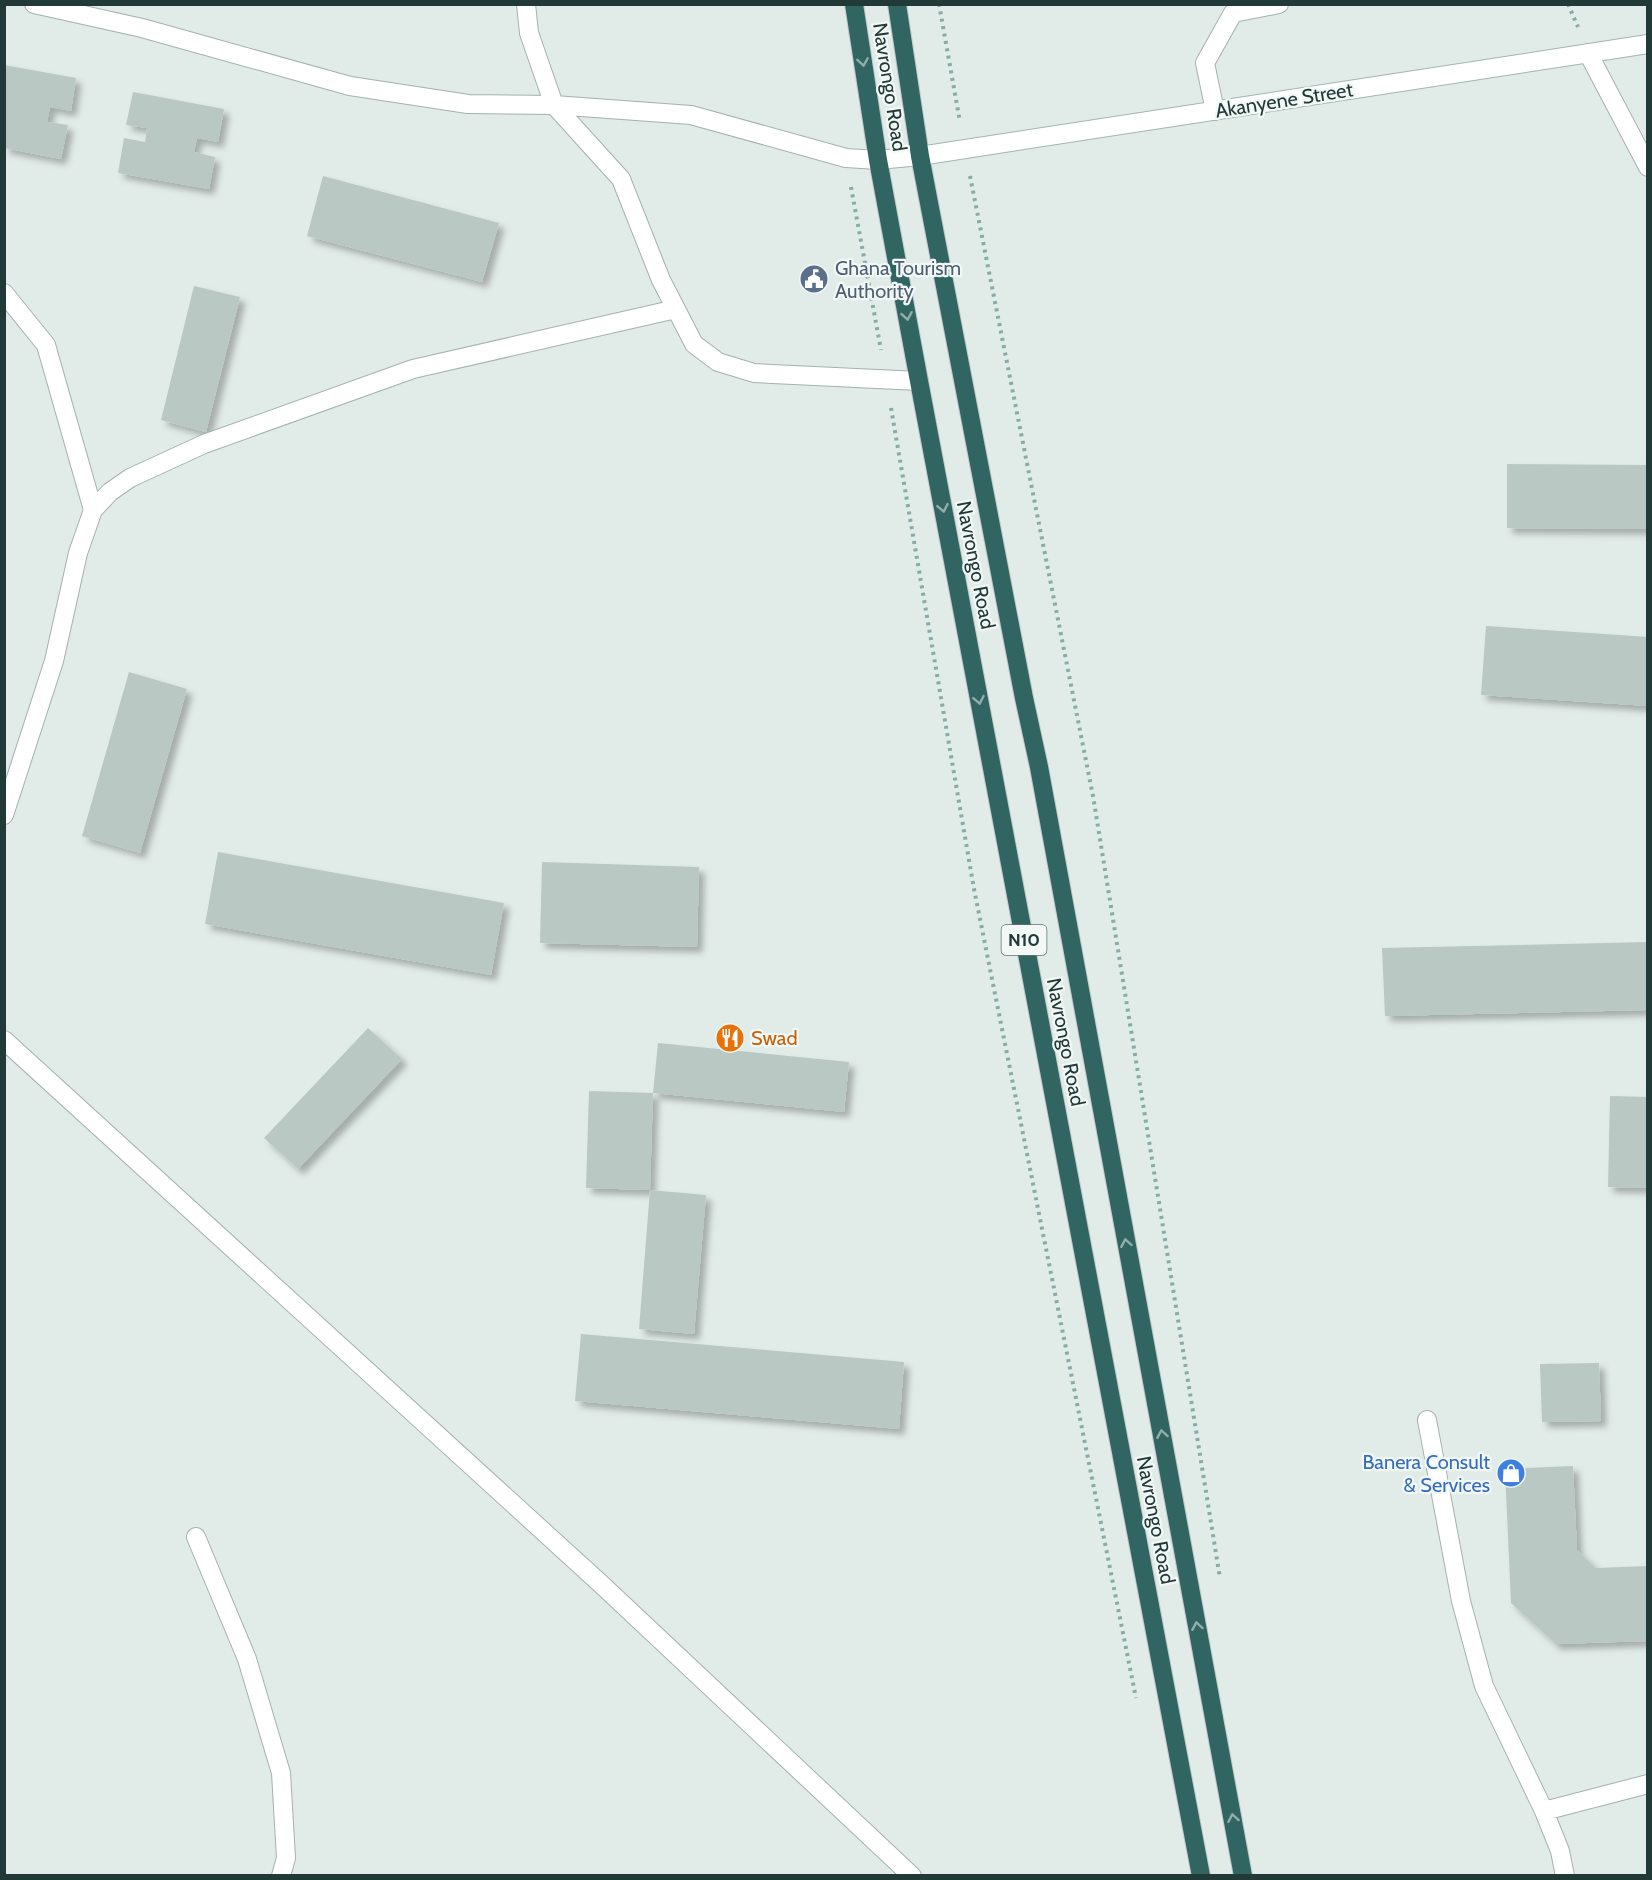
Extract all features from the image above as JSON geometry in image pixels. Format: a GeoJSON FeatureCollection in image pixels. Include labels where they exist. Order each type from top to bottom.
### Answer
{"type":"FeatureCollection","features":[{"type":"Feature","properties":{"kind":"highway","name":"Navrongo Road"},"geometry":{"type":"LineString","coordinates":[[854,4],[878,160],[1201,1875]]}},
{"type":"Feature","properties":{"kind":"highway","name":"Navrongo Road"},"geometry":{"type":"LineString","coordinates":[[897,4],[920,156],[1039,767],[1243,1875]]}},
{"type":"Feature","properties":{"kind":"street","name":"Akanyene Street"},"geometry":{"type":"LineString","coordinates":[[34,4],[142,28],[350,86],[468,104],[554,105],[691,115],[846,158],[878,160],[920,156],[1647,44]]}},
{"type":"Feature","properties":{"kind":"street"},"geometry":{"type":"LineString","coordinates":[[526,4],[529,33],[554,105],[621,179],[661,280],[694,344],[718,362],[754,373],[919,381]]}},
{"type":"Feature","properties":{"kind":"street"},"geometry":{"type":"LineString","coordinates":[[1215,111],[1205,63],[1233,13],[1280,4]]}},
{"type":"Feature","properties":{"kind":"street"},"geometry":{"type":"LineString","coordinates":[[1588,53],[1647,167]]}},
{"type":"Feature","properties":{"kind":"street"},"geometry":{"type":"LineString","coordinates":[[4,293],[46,345],[93,510]]}},
{"type":"Feature","properties":{"kind":"street"},"geometry":{"type":"LineString","coordinates":[[4,815],[54,661],[78,554],[93,510],[110,492],[130,478],[204,444],[413,369],[676,309]]}},
{"type":"Feature","properties":{"kind":"street"},"geometry":{"type":"LineString","coordinates":[[4,1040],[601,1584],[912,1875]]}},
{"type":"Feature","properties":{"kind":"street"},"geometry":{"type":"LineString","coordinates":[[1427,1420],[1461,1601],[1484,1686],[1544,1811],[1560,1851],[1565,1875]]}},
{"type":"Feature","properties":{"kind":"street"},"geometry":{"type":"LineString","coordinates":[[196,1537],[247,1659],[281,1773],[286,1858],[281,1875]]}},
{"type":"Feature","properties":{"kind":"street"},"geometry":{"type":"LineString","coordinates":[[1544,1811],[1647,1784]]}},
{"type":"Feature","properties":{"kind":"path"},"geometry":{"type":"LineString","coordinates":[[939,4],[964,149],[1094,796],[1220,1580]]}},
{"type":"Feature","properties":{"kind":"path"},"geometry":{"type":"LineString","coordinates":[[846,158],[974,889],[1136,1699]]}},
{"type":"Feature","properties":{"kind":"building"},"geometry":{"type":"Polygon","coordinates":[[[4,65],[76,78],[71,111],[50,107],[47,122],[68,125],[61,159],[4,148],[4,65]]]}},
{"type":"Feature","properties":{"kind":"building"},"geometry":{"type":"Polygon","coordinates":[[[133,92],[224,109],[218,142],[197,138],[194,152],[215,157],[209,189],[118,173],[124,138],[145,142],[147,128],[126,125],[133,92]]]}},
{"type":"Feature","properties":{"kind":"building"},"geometry":{"type":"Polygon","coordinates":[[[323,176],[499,223],[482,282],[307,236],[323,176]]]}},
{"type":"Feature","properties":{"kind":"building"},"geometry":{"type":"Polygon","coordinates":[[[194,286],[240,297],[206,432],[161,420],[194,286]]]}},
{"type":"Feature","properties":{"kind":"building"},"geometry":{"type":"Polygon","coordinates":[[[1507,464],[1648,465],[1648,529],[1507,528],[1507,464]]]}},
{"type":"Feature","properties":{"kind":"building"},"geometry":{"type":"Polygon","coordinates":[[[1486,626],[1648,637],[1648,706],[1481,695],[1486,626]]]}},
{"type":"Feature","properties":{"kind":"building"},"geometry":{"type":"Polygon","coordinates":[[[129,672],[187,689],[140,853],[82,836],[129,672]]]}},
{"type":"Feature","properties":{"kind":"building"},"geometry":{"type":"Polygon","coordinates":[[[218,852],[504,903],[491,975],[205,924],[218,852]]]}},
{"type":"Feature","properties":{"kind":"building"},"geometry":{"type":"Polygon","coordinates":[[[542,862],[699,867],[697,947],[540,943],[542,862]]]}},
{"type":"Feature","properties":{"kind":"building"},"geometry":{"type":"Polygon","coordinates":[[[1648,942],[1648,1010],[1385,1016],[1382,948],[1648,942]]]}},
{"type":"Feature","properties":{"kind":"building"},"geometry":{"type":"Polygon","coordinates":[[[368,1028],[402,1059],[298,1169],[264,1138],[368,1028]]]}},
{"type":"Feature","properties":{"kind":"building"},"geometry":{"type":"Polygon","coordinates":[[[658,1043],[849,1062],[844,1112],[653,1093],[658,1043]]]}},
{"type":"Feature","properties":{"kind":"building"},"geometry":{"type":"Polygon","coordinates":[[[589,1091],[653,1093],[650,1190],[586,1188],[589,1091]]]}},
{"type":"Feature","properties":{"kind":"building"},"geometry":{"type":"Polygon","coordinates":[[[1610,1096],[1648,1097],[1648,1188],[1608,1187],[1610,1096]]]}},
{"type":"Feature","properties":{"kind":"building"},"geometry":{"type":"Polygon","coordinates":[[[650,1190],[706,1195],[694,1334],[639,1329],[650,1190]]]}},
{"type":"Feature","properties":{"kind":"building"},"geometry":{"type":"Polygon","coordinates":[[[581,1334],[904,1362],[899,1429],[575,1401],[581,1334]]]}},
{"type":"Feature","properties":{"kind":"building"},"geometry":{"type":"Polygon","coordinates":[[[1599,1363],[1601,1421],[1542,1422],[1540,1364],[1599,1363]]]}},
{"type":"Feature","properties":{"kind":"building"},"geometry":{"type":"Polygon","coordinates":[[[1573,1466],[1577,1550],[1596,1568],[1648,1566],[1648,1641],[1556,1644],[1511,1603],[1505,1469],[1573,1466]]]}},
{"type":"Feature","properties":{"kind":"place","name":"Ghana Tourism Authority"},"geometry":{"type":"Point","coordinates":[814,279]}},
{"type":"Feature","properties":{"kind":"place","name":"Swad"},"geometry":{"type":"Point","coordinates":[730,1038]}},
{"type":"Feature","properties":{"kind":"place","name":"Banera Consult & Services"},"geometry":{"type":"Point","coordinates":[1511,1473]}}]}
